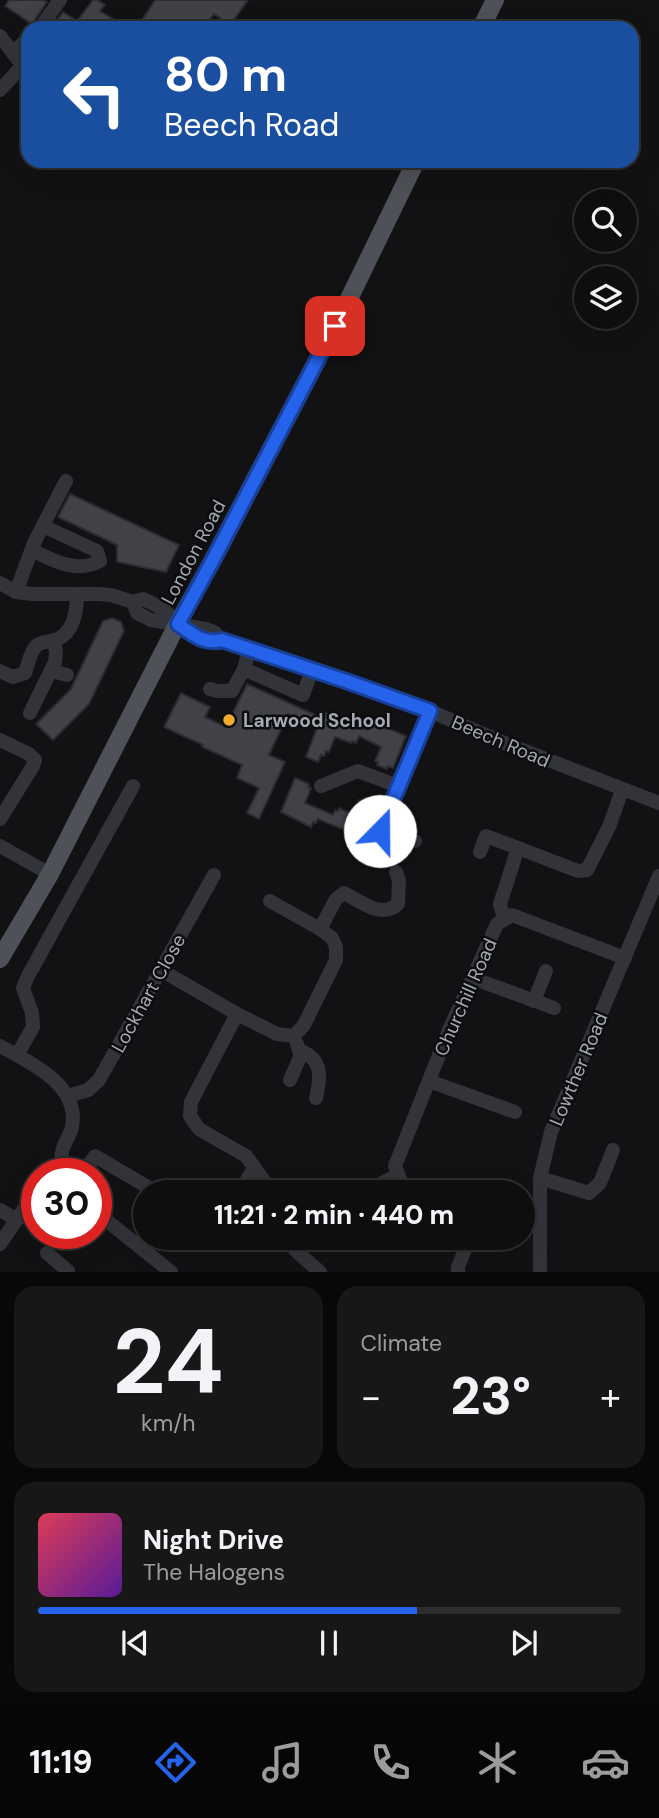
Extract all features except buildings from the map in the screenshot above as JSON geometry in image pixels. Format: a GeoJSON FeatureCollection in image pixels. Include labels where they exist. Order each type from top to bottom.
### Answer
{"type":"FeatureCollection","features":[{"type":"Feature","properties":{"kind":"main road"},"geometry":{"type":"LineString","coordinates":[[484,21],[495,0]]}},
{"type":"Feature","properties":{"kind":"main road","name":"London Road"},"geometry":{"type":"LineString","coordinates":[[0,959],[50,874],[347,303],[413,168]]}},
{"type":"Feature","properties":{"kind":"street"},"geometry":{"type":"LineString","coordinates":[[45,21],[60,0]]}},
{"type":"Feature","properties":{"kind":"street"},"geometry":{"type":"LineString","coordinates":[[0,36],[21,61]]}},
{"type":"Feature","properties":{"kind":"street"},"geometry":{"type":"LineString","coordinates":[[0,90],[21,63]]}},
{"type":"Feature","properties":{"kind":"street"},"geometry":{"type":"LineString","coordinates":[[16,592],[32,550],[66,481]]}},
{"type":"Feature","properties":{"kind":"street"},"geometry":{"type":"LineString","coordinates":[[32,550],[61,565],[92,565],[100,561],[97,551],[43,526]]}},
{"type":"Feature","properties":{"kind":"street"},"geometry":{"type":"LineString","coordinates":[[0,583],[16,592],[33,594],[111,595],[133,602],[143,599],[160,607],[178,624]]}},
{"type":"Feature","properties":{"kind":"street"},"geometry":{"type":"LineString","coordinates":[[0,671],[13,677],[25,673],[36,645],[54,640],[67,632],[73,622],[77,594]]}},
{"type":"Feature","properties":{"kind":"street","name":"Beech Road"},"geometry":{"type":"LineString","coordinates":[[178,624],[206,629],[222,640],[249,650],[430,711],[659,803]]}},
{"type":"Feature","properties":{"kind":"street"},"geometry":{"type":"LineString","coordinates":[[30,713],[52,671],[56,658],[54,640]]}},
{"type":"Feature","properties":{"kind":"street"},"geometry":{"type":"LineString","coordinates":[[210,689],[232,691],[244,669],[249,650]]}},
{"type":"Feature","properties":{"kind":"street"},"geometry":{"type":"LineString","coordinates":[[244,669],[303,695],[312,670]]}},
{"type":"Feature","properties":{"kind":"street"},"geometry":{"type":"LineString","coordinates":[[52,671],[66,675]]}},
{"type":"Feature","properties":{"kind":"street"},"geometry":{"type":"LineString","coordinates":[[415,841],[381,829],[430,711]]}},
{"type":"Feature","properties":{"kind":"street"},"geometry":{"type":"LineString","coordinates":[[0,740],[29,754],[34,760],[33,766],[0,819]]}},
{"type":"Feature","properties":{"kind":"street"},"geometry":{"type":"LineString","coordinates":[[321,786],[358,771],[398,786]]}},
{"type":"Feature","properties":{"kind":"street"},"geometry":{"type":"LineString","coordinates":[[17,1055],[33,1027],[32,1013],[23,988],[28,976],[133,786]]}},
{"type":"Feature","properties":{"kind":"street"},"geometry":{"type":"LineString","coordinates":[[480,852],[486,836],[578,871],[587,870],[610,827],[622,790]]}},
{"type":"Feature","properties":{"kind":"street"},"geometry":{"type":"LineString","coordinates":[[0,846],[50,874]]}},
{"type":"Feature","properties":{"kind":"street"},"geometry":{"type":"LineString","coordinates":[[504,919],[499,904],[518,848]]}},
{"type":"Feature","properties":{"kind":"street"},"geometry":{"type":"LineString","coordinates":[[320,929],[336,899],[344,893],[379,911],[391,910],[398,904],[399,881],[396,872]]}},
{"type":"Feature","properties":{"kind":"street","name":"Lockhart Close"},"geometry":{"type":"LineString","coordinates":[[68,1096],[88,1090],[99,1080],[214,875]]}},
{"type":"Feature","properties":{"kind":"street","name":"Lowther Road"},"geometry":{"type":"LineString","coordinates":[[540,1272],[540,1178],[551,1132],[659,876]]}},
{"type":"Feature","properties":{"kind":"street"},"geometry":{"type":"LineString","coordinates":[[270,901],[320,929],[332,938],[336,947],[336,961],[296,1043],[301,1055],[290,1080]]}},
{"type":"Feature","properties":{"kind":"street","name":"Churchill Road"},"geometry":{"type":"LineString","coordinates":[[398,1175],[396,1166],[429,1081],[498,923],[512,915],[625,958]]}},
{"type":"Feature","properties":{"kind":"street"},"geometry":{"type":"LineString","coordinates":[[161,970],[237,1014],[296,1043],[320,1069],[316,1098]]}},
{"type":"Feature","properties":{"kind":"street"},"geometry":{"type":"LineString","coordinates":[[534,1001],[546,971]]}},
{"type":"Feature","properties":{"kind":"street"},"geometry":{"type":"LineString","coordinates":[[472,978],[554,1008]]}},
{"type":"Feature","properties":{"kind":"street"},"geometry":{"type":"LineString","coordinates":[[237,1014],[191,1102],[190,1116],[199,1129],[246,1156],[263,1180]]}},
{"type":"Feature","properties":{"kind":"street"},"geometry":{"type":"LineString","coordinates":[[1,1048],[17,1055],[56,1081],[68,1096],[72,1109],[72,1127],[62,1158]]}},
{"type":"Feature","properties":{"kind":"street"},"geometry":{"type":"LineString","coordinates":[[429,1081],[515,1112]]}},
{"type":"Feature","properties":{"kind":"street"},"geometry":{"type":"LineString","coordinates":[[540,1178],[589,1193],[600,1183],[613,1150]]}},
{"type":"Feature","properties":{"kind":"street"},"geometry":{"type":"LineString","coordinates":[[112,1166],[135,1180]]}},
{"type":"Feature","properties":{"kind":"street"},"geometry":{"type":"LineString","coordinates":[[247,1180],[254,1168]]}},
{"type":"Feature","properties":{"kind":"street"},"geometry":{"type":"LineString","coordinates":[[388,1180],[398,1175],[400,1180]]}},
{"type":"Feature","properties":{"kind":"street"},"geometry":{"type":"LineString","coordinates":[[0,1210],[17,1220]]}},
{"type":"Feature","properties":{"kind":"street"},"geometry":{"type":"LineString","coordinates":[[0,1244],[21,1214]]}},
{"type":"Feature","properties":{"kind":"street"},"geometry":{"type":"LineString","coordinates":[[535,1221],[540,1221]]}},
{"type":"Feature","properties":{"kind":"street"},"geometry":{"type":"LineString","coordinates":[[112,1225],[172,1272]]}},
{"type":"Feature","properties":{"kind":"street"},"geometry":{"type":"LineString","coordinates":[[295,1250],[320,1272]]}},
{"type":"Feature","properties":{"kind":"street"},"geometry":{"type":"LineString","coordinates":[[458,1272],[465,1250]]}},
{"type":"Feature","properties":{"kind":"street"},"geometry":{"type":"LineString","coordinates":[[47,1253],[67,1272]]}},
{"type":"Feature","properties":{"kind":"place","name":"Larwood School"},"geometry":{"type":"Point","coordinates":[229,720]}},
{"type":"Feature","properties":{"kind":"route"},"geometry":{"type":"LineString","coordinates":[[335,326],[178,624],[197,638],[214,642],[222,640],[430,711],[380,831]]}}]}
